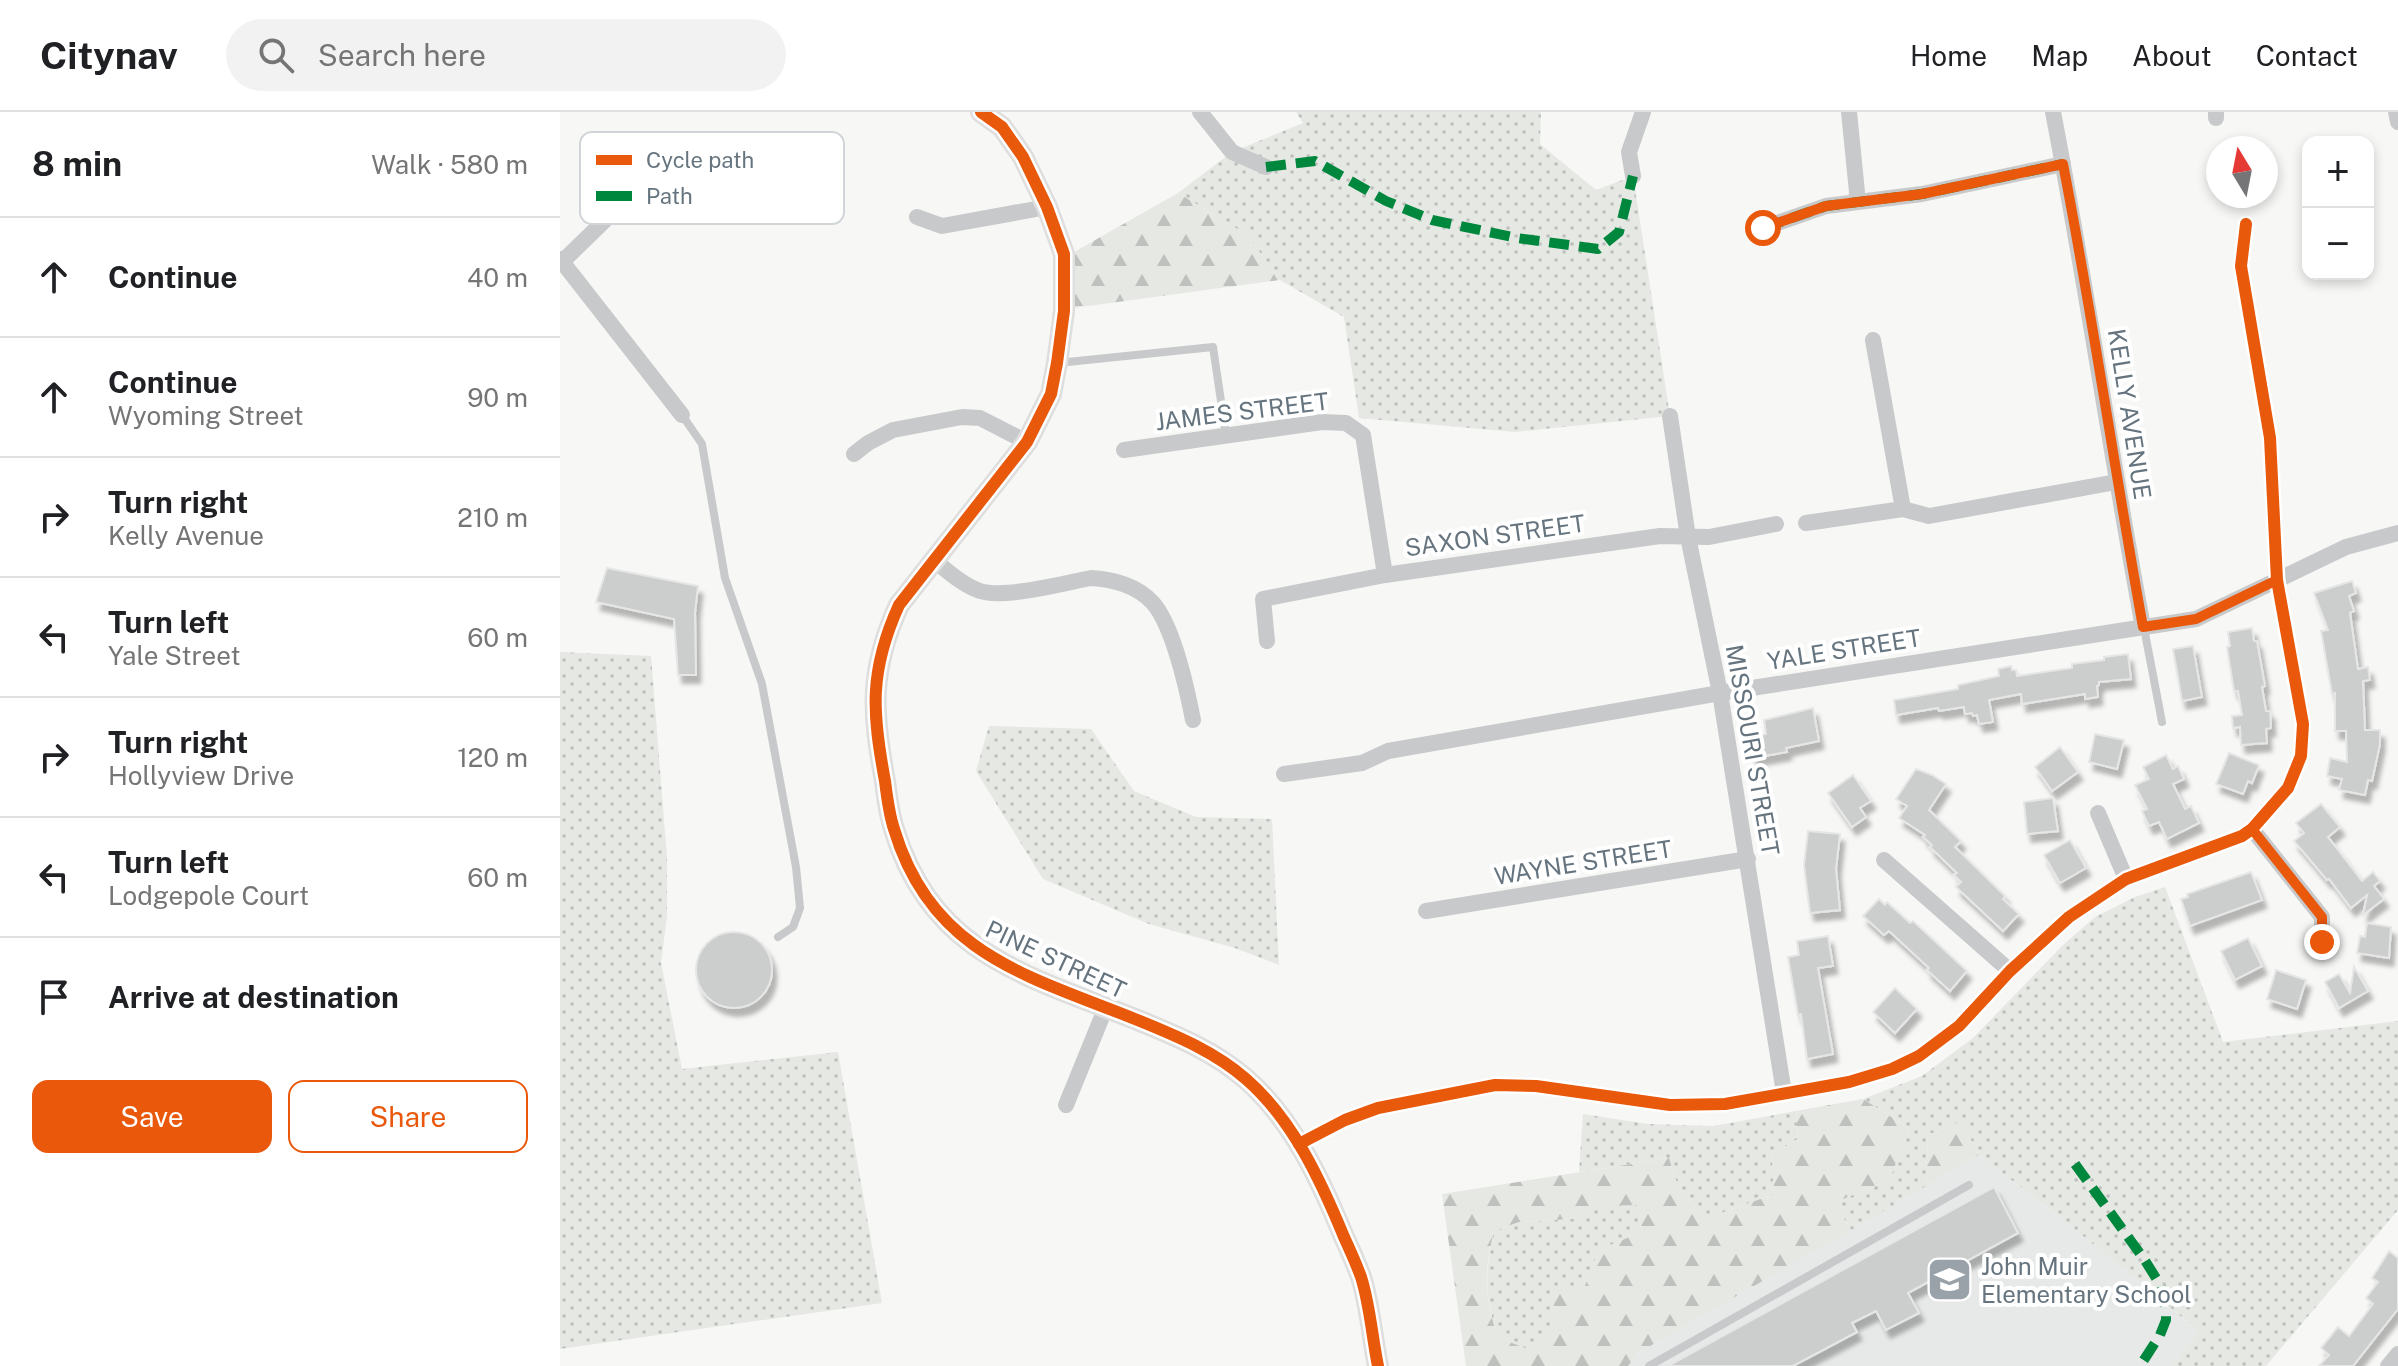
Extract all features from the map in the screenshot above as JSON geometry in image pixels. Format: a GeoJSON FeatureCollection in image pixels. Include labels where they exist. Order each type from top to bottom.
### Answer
{"type":"FeatureCollection","features":[{"type":"Feature","properties":{"kind":"street","name":"PINE STREET"},"geometry":{"type":"LineString","coordinates":[[981,112],[1002,127],[1023,157],[1047,207],[1064,254],[1064,311],[1051,394],[1027,442],[899,605],[886,633],[877,664],[875,731],[894,828],[919,887],[965,941],[998,962],[1195,1044],[1247,1079],[1267,1099],[1289,1127],[1332,1207],[1361,1278],[1378,1366]]}},
{"type":"Feature","properties":{"kind":"street"},"geometry":{"type":"LineString","coordinates":[[1200,112],[1232,152],[1266,167]]}},
{"type":"Feature","properties":{"kind":"street"},"geometry":{"type":"LineString","coordinates":[[1633,176],[1629,152],[1643,112]]}},
{"type":"Feature","properties":{"kind":"street"},"geometry":{"type":"LineString","coordinates":[[1849,112],[1856,202]]}},
{"type":"Feature","properties":{"kind":"street","name":"KELLY AVENUE"},"geometry":{"type":"LineString","coordinates":[[2053,112],[2143,627]]}},
{"type":"Feature","properties":{"kind":"street"},"geometry":{"type":"LineString","coordinates":[[2396,112],[2398,122]]}},
{"type":"Feature","properties":{"kind":"street"},"geometry":{"type":"LineString","coordinates":[[1763,228],[1826,206],[1922,194],[2063,164]]}},
{"type":"Feature","properties":{"kind":"street"},"geometry":{"type":"LineString","coordinates":[[917,217],[942,226],[1047,207]]}},
{"type":"Feature","properties":{"kind":"street"},"geometry":{"type":"LineString","coordinates":[[600,224],[561,260],[682,415]]}},
{"type":"Feature","properties":{"kind":"street"},"geometry":{"type":"LineString","coordinates":[[1299,1144],[1345,1120],[1378,1108],[1495,1085],[1536,1086],[1670,1105],[1725,1104],[1849,1082],[1892,1069],[1919,1056],[1959,1026],[2010,971],[2069,917],[2126,879],[2242,836],[2252,829],[2288,788],[2301,756],[2303,724],[2277,580],[2270,438],[2241,266],[2246,224]]}},
{"type":"Feature","properties":{"kind":"street"},"geometry":{"type":"LineString","coordinates":[[1873,340],[1903,509]]}},
{"type":"Feature","properties":{"kind":"street","name":"MISSOURI STREET"},"geometry":{"type":"LineString","coordinates":[[1670,416],[1688,537],[1720,693],[1748,859],[1784,1093]]}},
{"type":"Feature","properties":{"kind":"street"},"geometry":{"type":"LineString","coordinates":[[854,454],[893,430],[962,417],[980,418],[1027,442]]}},
{"type":"Feature","properties":{"kind":"street","name":"JAMES STREET"},"geometry":{"type":"LineString","coordinates":[[1124,450],[1322,422],[1346,423],[1363,435],[1385,575]]}},
{"type":"Feature","properties":{"kind":"street"},"geometry":{"type":"LineString","coordinates":[[1806,523],[1903,509],[1929,516],[2116,482]]}},
{"type":"Feature","properties":{"kind":"street","name":"SAXON STREET"},"geometry":{"type":"LineString","coordinates":[[1267,641],[1263,599],[1385,575],[1660,536],[1709,537],[1776,524]]}},
{"type":"Feature","properties":{"kind":"street","name":"YALE STREET"},"geometry":{"type":"LineString","coordinates":[[1284,774],[1362,763],[1388,751],[1720,693],[2196,619],[2346,547],[2398,533]]}},
{"type":"Feature","properties":{"kind":"street"},"geometry":{"type":"LineString","coordinates":[[934,560],[978,590],[994,594],[1091,578],[1106,578],[1137,591],[1153,603],[1172,637],[1193,720]]}},
{"type":"Feature","properties":{"kind":"street"},"geometry":{"type":"LineString","coordinates":[[2098,813],[2126,879]]}},
{"type":"Feature","properties":{"kind":"street"},"geometry":{"type":"LineString","coordinates":[[2252,829],[2322,917],[2322,942]]}},
{"type":"Feature","properties":{"kind":"street","name":"WAYNE STREET"},"geometry":{"type":"LineString","coordinates":[[1426,911],[1748,859]]}},
{"type":"Feature","properties":{"kind":"street"},"geometry":{"type":"LineString","coordinates":[[1884,860],[2010,971]]}},
{"type":"Feature","properties":{"kind":"street"},"geometry":{"type":"LineString","coordinates":[[1066,1105],[1106,1007]]}},
{"type":"Feature","properties":{"kind":"street"},"geometry":{"type":"LineString","coordinates":[[2388,1366],[2398,1354]]}},
{"type":"Feature","properties":{"kind":"lane"},"geometry":{"type":"LineString","coordinates":[[1057,363],[1213,347],[1226,435]]}},
{"type":"Feature","properties":{"kind":"lane"},"geometry":{"type":"LineString","coordinates":[[682,415],[702,444],[725,578],[762,684],[796,867],[800,908],[793,927],[778,937]]}},
{"type":"Feature","properties":{"kind":"lane","name":"KELLY AVENUE"},"geometry":{"type":"LineString","coordinates":[[2143,627],[2162,722]]}},
{"type":"Feature","properties":{"kind":"lane"},"geometry":{"type":"LineString","coordinates":[[1649,1366],[1969,1185]]}},
{"type":"Feature","properties":{"kind":"shaded area","name":"John Muir Elementary School"},"geometry":{"type":"Polygon","coordinates":[[[1979,1155],[2199,1331],[2172,1366],[1628,1366],[1638,1353],[1979,1155]]]}},
{"type":"Feature","properties":{"kind":"green space"},"geometry":{"type":"Polygon","coordinates":[[[1296,112],[1541,112],[1540,144],[1596,190],[1633,176],[1670,416],[1515,432],[1359,418],[1344,317],[1280,280],[1247,235],[1178,193],[1232,152],[1303,123],[1296,112]]]}},
{"type":"Feature","properties":{"kind":"green space"},"geometry":{"type":"Polygon","coordinates":[[[1178,193],[1247,235],[1280,280],[1066,309],[1067,256],[1178,193]]]}},
{"type":"Feature","properties":{"kind":"green space"},"geometry":{"type":"Polygon","coordinates":[[[560,652],[651,656],[667,858],[667,916],[661,963],[682,1069],[838,1052],[882,1303],[560,1349],[560,652]]]}},
{"type":"Feature","properties":{"kind":"green space"},"geometry":{"type":"Polygon","coordinates":[[[989,726],[1091,729],[1134,791],[1196,817],[1272,819],[1279,965],[1235,948],[1149,924],[1043,879],[976,771],[989,726]]]}},
{"type":"Feature","properties":{"kind":"green space"},"geometry":{"type":"Polygon","coordinates":[[[2165,887],[2223,1042],[2398,1021],[2398,1210],[2266,1366],[2172,1366],[2199,1331],[1979,1155],[1961,1121],[1928,1135],[1926,1186],[1851,1230],[1834,1203],[1890,1179],[1909,1128],[1863,1099],[1922,1076],[1973,1038],[2063,945],[2095,917],[2135,897],[2165,887]]]}},
{"type":"Feature","properties":{"kind":"green space"},"geometry":{"type":"Polygon","coordinates":[[[1863,1099],[1909,1128],[1890,1179],[1834,1203],[1851,1230],[1638,1353],[1628,1366],[1466,1366],[1442,1194],[1669,1158],[1678,1187],[1705,1219],[1774,1194],[1772,1152],[1798,1139],[1796,1111],[1863,1099]],[[1637,1205],[1595,1206],[1572,1219],[1519,1222],[1494,1231],[1487,1284],[1497,1337],[1527,1349],[1550,1329],[1556,1289],[1584,1288],[1599,1250],[1641,1228],[1637,1205]]]}},
{"type":"Feature","properties":{"kind":"green space"},"geometry":{"type":"Polygon","coordinates":[[[1796,1111],[1798,1139],[1772,1152],[1774,1194],[1705,1219],[1678,1187],[1669,1158],[1579,1172],[1583,1114],[1648,1124],[1714,1126],[1796,1111]]]}},
{"type":"Feature","properties":{"kind":"green space"},"geometry":{"type":"Polygon","coordinates":[[[1961,1121],[1979,1155],[1926,1186],[1928,1135],[1961,1121]]]}},
{"type":"Feature","properties":{"kind":"green space"},"geometry":{"type":"Polygon","coordinates":[[[1637,1204],[1641,1228],[1599,1250],[1584,1288],[1556,1290],[1551,1329],[1527,1349],[1497,1337],[1487,1284],[1494,1231],[1519,1222],[1572,1219],[1595,1206],[1637,1204]]]}},
{"type":"Feature","properties":{"kind":"building"},"geometry":{"type":"Polygon","coordinates":[[[607,568],[698,586],[696,675],[678,675],[674,619],[596,602],[607,568]]]}},
{"type":"Feature","properties":{"kind":"building"},"geometry":{"type":"Polygon","coordinates":[[[2352,581],[2356,593],[2349,596],[2354,611],[2350,613],[2358,669],[2368,667],[2370,680],[2363,681],[2365,730],[2380,730],[2372,781],[2368,780],[2365,795],[2339,790],[2342,779],[2327,776],[2330,758],[2347,762],[2346,731],[2335,731],[2335,693],[2332,694],[2321,631],[2328,630],[2314,593],[2352,581]]]}},
{"type":"Feature","properties":{"kind":"building"},"geometry":{"type":"Polygon","coordinates":[[[2252,628],[2254,641],[2257,641],[2271,728],[2266,729],[2267,743],[2241,745],[2240,727],[2233,728],[2232,716],[2242,715],[2238,691],[2234,691],[2227,647],[2230,646],[2228,632],[2252,628]]]}},
{"type":"Feature","properties":{"kind":"building"},"geometry":{"type":"Polygon","coordinates":[[[2193,646],[2202,697],[2182,701],[2173,649],[2193,646]]]}},
{"type":"Feature","properties":{"kind":"building"},"geometry":{"type":"Polygon","coordinates":[[[2128,654],[2131,679],[2099,682],[2098,697],[2085,699],[2085,694],[2022,704],[2021,694],[1989,700],[1993,722],[1979,724],[1977,715],[1965,714],[1964,707],[1896,715],[1894,700],[1958,689],[1958,685],[1999,676],[1998,669],[2011,666],[2017,676],[2072,668],[2072,664],[2128,654]]]}},
{"type":"Feature","properties":{"kind":"building"},"geometry":{"type":"Polygon","coordinates":[[[1813,708],[1819,741],[1786,748],[1787,752],[1753,758],[1749,737],[1766,734],[1764,720],[1813,708]]]}},
{"type":"Feature","properties":{"kind":"building"},"geometry":{"type":"Polygon","coordinates":[[[2095,734],[2124,740],[2117,769],[2089,762],[2095,734]]]}},
{"type":"Feature","properties":{"kind":"building"},"geometry":{"type":"Polygon","coordinates":[[[2060,747],[2078,772],[2052,791],[2035,767],[2060,747]]]}},
{"type":"Feature","properties":{"kind":"building"},"geometry":{"type":"Polygon","coordinates":[[[2229,753],[2259,765],[2252,783],[2248,781],[2243,794],[2216,784],[2229,753]]]}},
{"type":"Feature","properties":{"kind":"building"},"geometry":{"type":"Polygon","coordinates":[[[2166,755],[2173,769],[2178,766],[2184,779],[2173,784],[2185,809],[2191,806],[2199,823],[2167,839],[2159,822],[2149,826],[2142,811],[2147,809],[2135,785],[2149,779],[2143,767],[2166,755]]]}},
{"type":"Feature","properties":{"kind":"building"},"geometry":{"type":"Polygon","coordinates":[[[1916,769],[1946,784],[1929,810],[1961,841],[1955,847],[2019,914],[2003,931],[1956,887],[1961,882],[1954,875],[1957,873],[1930,847],[1932,845],[1923,837],[1925,835],[1899,818],[1907,806],[1896,799],[1916,769]]]}},
{"type":"Feature","properties":{"kind":"building"},"geometry":{"type":"Polygon","coordinates":[[[1853,775],[1871,801],[1860,808],[1866,817],[1852,827],[1828,793],[1853,775]]]}},
{"type":"Feature","properties":{"kind":"building"},"geometry":{"type":"Polygon","coordinates":[[[2053,798],[2058,831],[2027,834],[2024,802],[2053,798]]]}},
{"type":"Feature","properties":{"kind":"building"},"geometry":{"type":"Polygon","coordinates":[[[2321,804],[2340,827],[2328,837],[2362,881],[2373,872],[2380,881],[2374,886],[2384,899],[2363,915],[2367,895],[2351,908],[2294,841],[2304,833],[2296,823],[2321,804]]]}},
{"type":"Feature","properties":{"kind":"building"},"geometry":{"type":"Polygon","coordinates":[[[1808,831],[1840,834],[1836,869],[1840,910],[1810,913],[1804,865],[1808,831]]]}},
{"type":"Feature","properties":{"kind":"building"},"geometry":{"type":"Polygon","coordinates":[[[2070,840],[2086,868],[2060,883],[2044,855],[2070,840]]]}},
{"type":"Feature","properties":{"kind":"building"},"geometry":{"type":"Polygon","coordinates":[[[2251,872],[2262,900],[2190,926],[2181,899],[2188,897],[2187,894],[2251,872]]]}},
{"type":"Feature","properties":{"kind":"building"},"geometry":{"type":"Polygon","coordinates":[[[1879,899],[1885,905],[1887,902],[1910,923],[1913,921],[1967,971],[1950,991],[1889,931],[1884,935],[1863,916],[1879,899]]]}},
{"type":"Feature","properties":{"kind":"building"},"geometry":{"type":"Polygon","coordinates":[[[2367,923],[2391,927],[2389,958],[2357,953],[2360,936],[2365,937],[2367,923]]]}},
{"type":"Feature","properties":{"kind":"building"},"geometry":{"type":"Polygon","coordinates":[[[734,932],[748,935],[761,943],[769,956],[772,970],[769,984],[761,997],[748,1005],[734,1008],[720,1005],[707,997],[699,984],[696,970],[699,956],[707,943],[720,935],[734,932]]]}},
{"type":"Feature","properties":{"kind":"building"},"geometry":{"type":"Polygon","coordinates":[[[1828,936],[1833,966],[1818,968],[1833,1054],[1807,1059],[1788,957],[1799,955],[1797,941],[1828,936]]]}},
{"type":"Feature","properties":{"kind":"building"},"geometry":{"type":"Polygon","coordinates":[[[2248,938],[2262,966],[2235,980],[2221,951],[2248,938]]]}},
{"type":"Feature","properties":{"kind":"building"},"geometry":{"type":"Polygon","coordinates":[[[2354,967],[2368,991],[2339,1008],[2325,982],[2339,974],[2350,993],[2354,967]]]}},
{"type":"Feature","properties":{"kind":"building"},"geometry":{"type":"Polygon","coordinates":[[[2276,970],[2306,980],[2297,1009],[2267,999],[2276,970]]]}},
{"type":"Feature","properties":{"kind":"building"},"geometry":{"type":"Polygon","coordinates":[[[1895,988],[1917,1009],[1895,1033],[1873,1012],[1895,988]]]}},
{"type":"Feature","properties":{"kind":"building"},"geometry":{"type":"Polygon","coordinates":[[[1994,1187],[2018,1233],[1908,1293],[1919,1313],[1886,1330],[1876,1311],[1852,1323],[1857,1332],[1793,1366],[1668,1366],[1994,1187]]]}},
{"type":"Feature","properties":{"kind":"building"},"geometry":{"type":"Polygon","coordinates":[[[2389,1251],[2398,1258],[2398,1309],[2353,1366],[2319,1366],[2329,1355],[2321,1348],[2338,1327],[2349,1336],[2373,1304],[2366,1298],[2378,1282],[2372,1278],[2389,1251]]]}},
{"type":"Feature","properties":{"kind":"marked path"},"geometry":{"type":"LineString","coordinates":[[1266,167],[1315,161],[1386,201],[1432,220],[1517,238],[1598,249],[1619,232],[1633,176]]}},
{"type":"Feature","properties":{"kind":"marked path"},"geometry":{"type":"LineString","coordinates":[[1763,228],[1826,206],[1922,194],[2063,164]]}},
{"type":"Feature","properties":{"kind":"marked path"},"geometry":{"type":"LineString","coordinates":[[2075,1164],[2161,1286],[2166,1320],[2140,1366]]}},
{"type":"Feature","properties":{"kind":"cycle path"},"geometry":{"type":"LineString","coordinates":[[981,112],[1002,127],[1023,157],[1047,207],[1064,254],[1064,311],[1051,394],[1027,442],[899,605],[889,629],[878,671],[876,712],[894,829],[911,872],[933,906],[960,934],[991,956],[1025,974],[1196,1046],[1234,1069],[1263,1095],[1304,1152],[1355,1262],[1367,1299],[1378,1366]]}},
{"type":"Feature","properties":{"kind":"cycle path"},"geometry":{"type":"LineString","coordinates":[[1299,1144],[1345,1120],[1378,1108],[1495,1085],[1536,1086],[1670,1105],[1725,1104],[1849,1082],[1892,1069],[1919,1056],[1959,1026],[2010,971],[2069,917],[2126,879],[2242,836],[2252,829],[2288,788],[2301,756],[2303,724],[2277,580],[2270,438],[2241,266],[2246,224]]}},
{"type":"Feature","properties":{"kind":"place","name":"John Muir Elementary School"},"geometry":{"type":"Point","coordinates":[1950,1280]}},
{"type":"Feature","properties":{"kind":"route"},"geometry":{"type":"LineString","coordinates":[[1763,228],[1826,206],[1922,194],[2063,164],[2143,627],[2196,619],[2277,580],[2303,724],[2301,756],[2288,788],[2252,829],[2322,917],[2322,942]]}}]}
